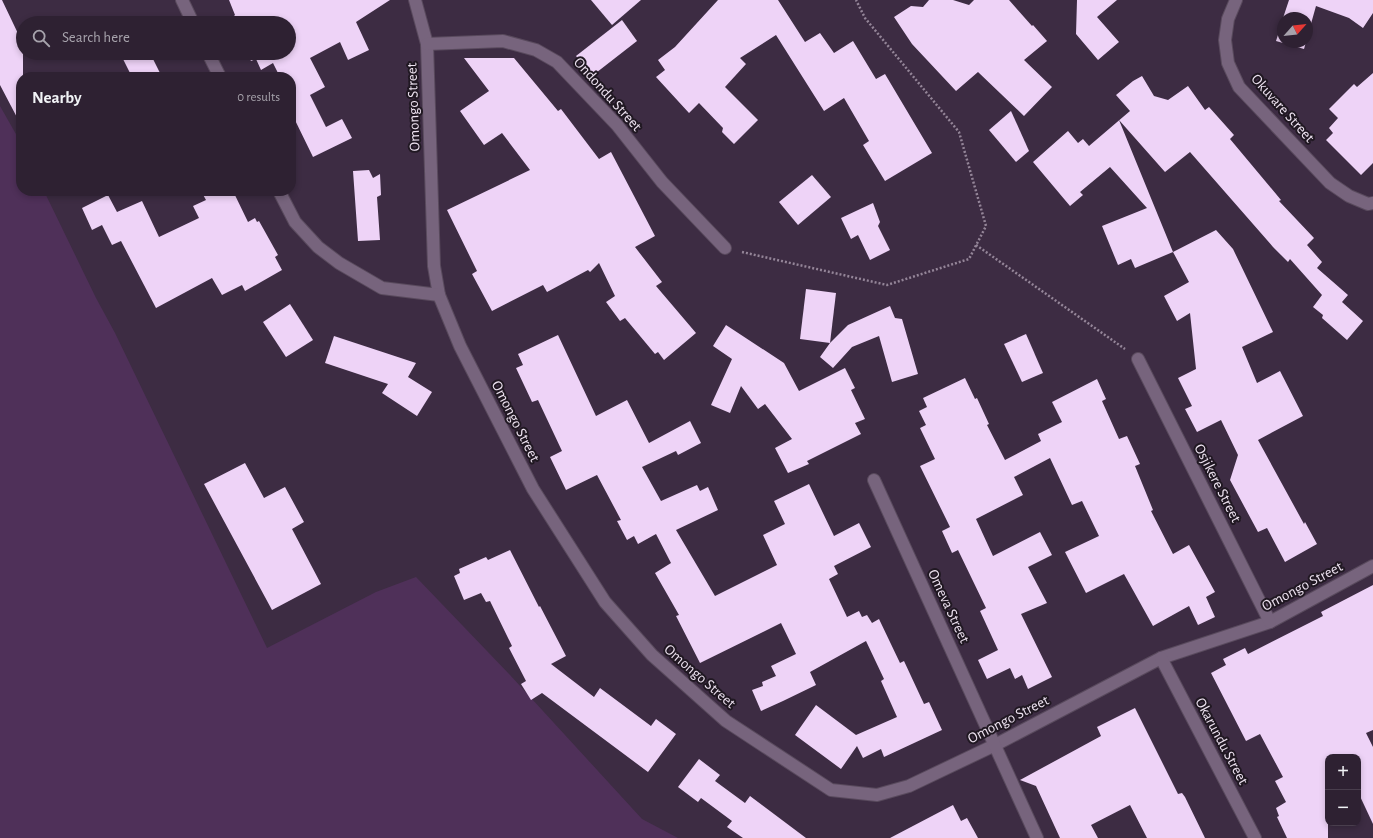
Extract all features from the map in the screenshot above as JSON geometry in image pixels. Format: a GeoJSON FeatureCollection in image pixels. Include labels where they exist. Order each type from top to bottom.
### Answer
{"type":"FeatureCollection","features":[{"type":"Feature","properties":{"kind":"street"},"geometry":{"type":"LineString","coordinates":[[182,0],[190,16]]}},
{"type":"Feature","properties":{"kind":"street","name":"Omongo Street"},"geometry":{"type":"LineString","coordinates":[[415,0],[426,44],[434,266],[439,295],[460,346],[533,489],[605,602],[652,655],[726,721],[831,790],[877,795],[909,786],[995,745],[1161,658],[1270,622],[1373,566]]}},
{"type":"Feature","properties":{"kind":"street","name":"Okuvare Street"},"geometry":{"type":"LineString","coordinates":[[1236,0],[1228,19],[1225,40],[1228,63],[1239,87],[1330,184],[1349,196],[1368,204],[1373,204]]}},
{"type":"Feature","properties":{"kind":"street","name":"Ondondu Street"},"geometry":{"type":"LineString","coordinates":[[426,44],[503,41],[536,50],[557,62],[617,125],[662,182],[725,248]]}},
{"type":"Feature","properties":{"kind":"street"},"geometry":{"type":"LineString","coordinates":[[212,60],[218,72]]}},
{"type":"Feature","properties":{"kind":"street"},"geometry":{"type":"LineString","coordinates":[[282,196],[295,222],[318,247],[339,263],[382,288],[439,295]]}},
{"type":"Feature","properties":{"kind":"street","name":"Osjikere Street"},"geometry":{"type":"LineString","coordinates":[[1138,359],[1270,622]]}},
{"type":"Feature","properties":{"kind":"street","name":"Omeva Street"},"geometry":{"type":"LineString","coordinates":[[874,480],[1037,838]]}},
{"type":"Feature","properties":{"kind":"street","name":"Okarundu Street"},"geometry":{"type":"LineString","coordinates":[[1161,658],[1255,838]]}},
{"type":"Feature","properties":{"kind":"path"},"geometry":{"type":"LineString","coordinates":[[725,248],[887,285],[969,258],[976,245],[986,226],[959,132],[865,18],[856,0]]}},
{"type":"Feature","properties":{"kind":"path"},"geometry":{"type":"LineString","coordinates":[[976,245],[1138,359]]}},
{"type":"Feature","properties":{"kind":"shaded area"},"geometry":{"type":"Polygon","coordinates":[[[0,106],[16,134],[16,196],[46,196],[96,298],[115,333],[267,648],[376,592],[416,577],[510,675],[642,819],[678,838],[0,838],[0,106]]]}},
{"type":"Feature","properties":{"kind":"building"},"geometry":{"type":"Polygon","coordinates":[[[0,0],[2,0],[16,29],[16,60],[23,60],[23,72],[16,72],[16,115],[0,85],[0,0]]]}},
{"type":"Feature","properties":{"kind":"building"},"geometry":{"type":"Polygon","coordinates":[[[229,0],[390,0],[356,22],[369,50],[348,60],[340,42],[310,58],[325,87],[310,95],[326,127],[342,119],[352,138],[313,157],[296,122],[296,72],[278,72],[273,63],[261,70],[256,60],[296,60],[296,16],[234,16],[235,15],[229,0]]]}},
{"type":"Feature","properties":{"kind":"building"},"geometry":{"type":"Polygon","coordinates":[[[591,0],[641,0],[612,25],[591,0]]]}},
{"type":"Feature","properties":{"kind":"building"},"geometry":{"type":"Polygon","coordinates":[[[718,0],[778,0],[805,42],[820,33],[834,53],[853,41],[876,79],[885,74],[932,153],[885,181],[863,145],[869,141],[844,98],[824,111],[776,35],[740,58],[746,64],[725,87],[758,120],[734,144],[722,132],[723,128],[699,103],[689,113],[656,77],[665,70],[658,60],[675,47],[718,0]]]}},
{"type":"Feature","properties":{"kind":"building"},"geometry":{"type":"Polygon","coordinates":[[[929,0],[953,0],[969,5],[974,0],[1009,0],[1047,41],[1024,60],[1052,87],[1024,116],[978,72],[956,91],[912,44],[894,17],[911,6],[923,7],[929,0]]]}},
{"type":"Feature","properties":{"kind":"building"},"geometry":{"type":"Polygon","coordinates":[[[1077,0],[1117,0],[1097,17],[1119,42],[1098,60],[1076,34],[1077,0]]]}},
{"type":"Feature","properties":{"kind":"building"},"geometry":{"type":"Polygon","coordinates":[[[1289,0],[1373,0],[1373,13],[1363,28],[1349,18],[1316,6],[1313,17],[1313,12],[1285,12],[1289,0]]]}},
{"type":"Feature","properties":{"kind":"building"},"geometry":{"type":"Polygon","coordinates":[[[622,20],[637,41],[592,76],[576,56],[622,20]]]}},
{"type":"Feature","properties":{"kind":"building"},"geometry":{"type":"Polygon","coordinates":[[[464,58],[514,58],[558,111],[561,109],[599,159],[611,152],[655,236],[635,247],[662,282],[656,286],[696,333],[664,360],[658,352],[655,354],[625,318],[620,321],[606,302],[615,296],[599,263],[590,272],[588,270],[547,292],[543,285],[492,311],[472,274],[477,271],[447,210],[530,170],[502,133],[484,145],[460,111],[489,91],[464,58]]]}},
{"type":"Feature","properties":{"kind":"building"},"geometry":{"type":"Polygon","coordinates":[[[124,60],[154,60],[160,72],[130,72],[124,60]]]}},
{"type":"Feature","properties":{"kind":"building"},"geometry":{"type":"Polygon","coordinates":[[[1373,73],[1373,163],[1361,175],[1326,140],[1333,133],[1329,128],[1338,118],[1329,109],[1354,84],[1357,87],[1373,73]]]}},
{"type":"Feature","properties":{"kind":"building"},"geometry":{"type":"Polygon","coordinates":[[[1142,76],[1154,96],[1168,100],[1188,86],[1205,110],[1209,107],[1234,135],[1230,139],[1281,200],[1279,201],[1314,238],[1307,245],[1322,262],[1317,268],[1348,295],[1342,302],[1363,321],[1347,340],[1322,318],[1323,315],[1313,307],[1322,295],[1290,259],[1288,262],[1273,247],[1190,152],[1165,172],[1119,120],[1130,111],[1116,95],[1133,81],[1142,76]]]}},
{"type":"Feature","properties":{"kind":"building"},"geometry":{"type":"Polygon","coordinates":[[[1011,111],[1029,151],[1016,162],[989,130],[1011,111]]]}},
{"type":"Feature","properties":{"kind":"building"},"geometry":{"type":"Polygon","coordinates":[[[1119,120],[1173,252],[1135,268],[1131,259],[1118,265],[1102,226],[1147,208],[1110,167],[1080,192],[1083,195],[1070,206],[1033,162],[1068,131],[1078,143],[1083,139],[1089,146],[1119,120]]]}},
{"type":"Feature","properties":{"kind":"building"},"geometry":{"type":"Polygon","coordinates":[[[369,170],[373,178],[380,174],[381,195],[377,197],[380,240],[358,241],[353,171],[369,170]]]}},
{"type":"Feature","properties":{"kind":"building"},"geometry":{"type":"Polygon","coordinates":[[[812,175],[831,197],[798,225],[779,202],[812,175]]]}},
{"type":"Feature","properties":{"kind":"building"},"geometry":{"type":"Polygon","coordinates":[[[106,196],[109,196],[117,212],[142,201],[159,237],[199,218],[193,206],[206,200],[204,196],[235,196],[248,222],[255,218],[257,222],[259,221],[278,255],[275,257],[282,270],[245,291],[242,285],[222,295],[212,278],[156,308],[121,241],[112,245],[102,225],[92,230],[82,208],[106,196]]]}},
{"type":"Feature","properties":{"kind":"building"},"geometry":{"type":"Polygon","coordinates":[[[873,203],[880,222],[878,226],[890,250],[870,260],[858,235],[851,239],[841,218],[873,203]]]}},
{"type":"Feature","properties":{"kind":"building"},"geometry":{"type":"Polygon","coordinates":[[[1216,230],[1233,249],[1273,332],[1242,347],[1257,383],[1280,371],[1303,416],[1258,440],[1304,524],[1305,522],[1317,544],[1285,562],[1267,528],[1258,532],[1230,480],[1238,455],[1221,420],[1197,432],[1185,409],[1192,406],[1178,378],[1196,369],[1190,313],[1177,321],[1164,296],[1189,282],[1173,252],[1216,230]]]}},
{"type":"Feature","properties":{"kind":"building"},"geometry":{"type":"Polygon","coordinates":[[[806,289],[836,293],[830,343],[800,339],[806,289]]]}},
{"type":"Feature","properties":{"kind":"building"},"geometry":{"type":"Polygon","coordinates":[[[290,304],[313,340],[286,357],[263,322],[290,304]]]}},
{"type":"Feature","properties":{"kind":"building"},"geometry":{"type":"Polygon","coordinates":[[[890,306],[895,318],[902,319],[918,374],[892,382],[879,336],[852,347],[833,368],[820,357],[830,343],[848,325],[890,306]]]}},
{"type":"Feature","properties":{"kind":"building"},"geometry":{"type":"Polygon","coordinates":[[[726,325],[784,363],[799,391],[845,368],[855,388],[851,390],[865,419],[855,423],[861,434],[807,461],[809,464],[788,473],[775,448],[792,439],[765,404],[758,409],[741,386],[730,413],[711,405],[732,359],[713,346],[726,325]]]}},
{"type":"Feature","properties":{"kind":"building"},"geometry":{"type":"Polygon","coordinates":[[[1026,334],[1043,373],[1022,382],[1004,344],[1026,334]]]}},
{"type":"Feature","properties":{"kind":"building"},"geometry":{"type":"Polygon","coordinates":[[[558,335],[596,416],[627,400],[649,443],[690,421],[701,443],[678,455],[676,451],[642,467],[661,501],[697,485],[700,491],[708,487],[718,510],[676,530],[715,596],[777,565],[763,535],[785,524],[774,501],[809,484],[834,536],[859,523],[871,547],[834,566],[838,574],[829,579],[847,617],[859,611],[862,617],[867,615],[872,623],[879,619],[900,663],[904,661],[924,704],[929,702],[942,730],[884,757],[881,749],[863,758],[857,746],[841,769],[795,735],[816,705],[856,735],[897,717],[881,681],[884,679],[866,641],[810,672],[816,685],[761,711],[752,690],[763,686],[762,682],[776,676],[771,666],[796,654],[781,623],[700,663],[676,616],[679,615],[655,573],[671,563],[656,534],[638,544],[634,536],[627,540],[617,521],[621,520],[597,475],[566,490],[550,457],[562,451],[538,400],[532,402],[516,368],[523,365],[518,354],[558,335]]]}},
{"type":"Feature","properties":{"kind":"building"},"geometry":{"type":"Polygon","coordinates":[[[334,336],[416,363],[408,377],[432,392],[417,416],[382,393],[388,384],[325,363],[334,336]]]}},
{"type":"Feature","properties":{"kind":"building"},"geometry":{"type":"Polygon","coordinates":[[[965,378],[975,399],[977,398],[989,424],[987,425],[1005,460],[1041,441],[1038,434],[1062,422],[1052,402],[1097,379],[1106,399],[1102,401],[1119,439],[1127,436],[1140,464],[1135,466],[1153,510],[1151,511],[1173,554],[1189,545],[1215,592],[1206,597],[1215,617],[1198,625],[1189,606],[1153,626],[1124,574],[1086,593],[1065,552],[1099,536],[1082,501],[1072,505],[1050,458],[1014,477],[1023,495],[976,519],[993,556],[1040,532],[1052,555],[1028,567],[1047,603],[1021,614],[1052,677],[1028,689],[1022,675],[1015,679],[1010,668],[987,679],[978,660],[998,650],[980,611],[986,608],[958,550],[952,553],[942,531],[950,527],[920,466],[935,459],[920,428],[926,425],[919,411],[927,407],[923,398],[965,378]]]}},
{"type":"Feature","properties":{"kind":"building"},"geometry":{"type":"Polygon","coordinates":[[[245,463],[264,498],[285,487],[304,522],[292,529],[321,584],[272,610],[204,484],[245,463]]]}},
{"type":"Feature","properties":{"kind":"building"},"geometry":{"type":"Polygon","coordinates":[[[510,550],[566,656],[551,664],[594,697],[600,688],[651,726],[656,719],[676,734],[648,772],[542,693],[531,700],[521,684],[526,681],[509,648],[512,646],[490,601],[486,602],[481,593],[464,600],[454,576],[460,573],[459,569],[486,557],[488,560],[510,550]]]}},
{"type":"Feature","properties":{"kind":"building"},"geometry":{"type":"Polygon","coordinates":[[[1373,585],[1373,730],[1366,733],[1373,747],[1373,824],[1361,798],[1361,754],[1325,754],[1325,826],[1328,826],[1328,838],[1287,838],[1277,817],[1279,816],[1276,808],[1286,802],[1275,781],[1283,777],[1260,734],[1246,741],[1211,673],[1226,665],[1223,659],[1245,648],[1248,654],[1323,616],[1321,612],[1373,585]]]}},
{"type":"Feature","properties":{"kind":"building"},"geometry":{"type":"Polygon","coordinates":[[[1135,708],[1178,794],[1182,793],[1185,797],[1205,838],[1147,838],[1130,805],[1091,825],[1098,838],[1060,838],[1036,786],[1020,780],[1101,736],[1097,727],[1135,708]]]}},
{"type":"Feature","properties":{"kind":"building"},"geometry":{"type":"Polygon","coordinates":[[[699,759],[720,775],[715,781],[745,803],[750,796],[806,838],[743,838],[727,827],[732,821],[701,798],[698,802],[678,787],[699,759]]]}},
{"type":"Feature","properties":{"kind":"building"},"geometry":{"type":"Polygon","coordinates":[[[953,805],[961,821],[967,818],[978,838],[890,838],[953,805]]]}}]}
